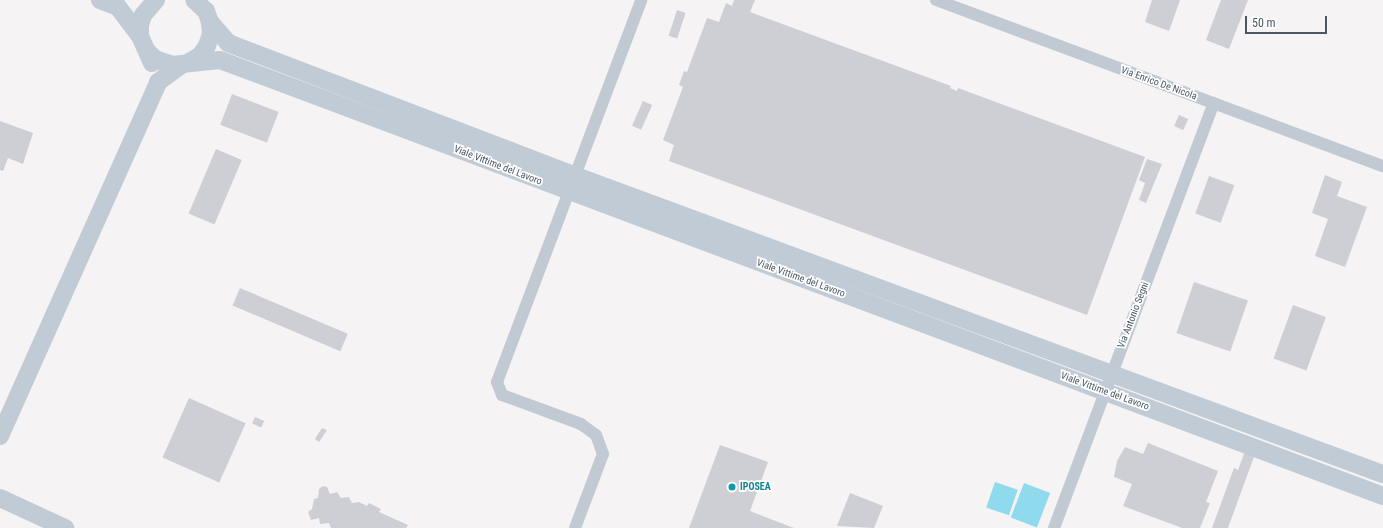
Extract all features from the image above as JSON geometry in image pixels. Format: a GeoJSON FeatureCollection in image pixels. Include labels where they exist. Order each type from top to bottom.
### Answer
{"type":"FeatureCollection","features":[{"type":"Feature","properties":{"kind":"street"},"geometry":{"type":"LineString","coordinates":[[100,0],[118,7],[140,36],[148,52],[158,82]]}},
{"type":"Feature","properties":{"kind":"street"},"geometry":{"type":"LineString","coordinates":[[118,7],[155,0]]}},
{"type":"Feature","properties":{"kind":"street"},"geometry":{"type":"LineString","coordinates":[[140,36],[143,15],[155,0]]}},
{"type":"Feature","properties":{"kind":"street"},"geometry":{"type":"LineString","coordinates":[[575,528],[603,454],[596,435],[581,424],[502,395],[497,382],[641,0]]}},
{"type":"Feature","properties":{"kind":"street","name":"Via Enrico De Nicola"},"geometry":{"type":"LineString","coordinates":[[936,0],[1383,166]]}},
{"type":"Feature","properties":{"kind":"street"},"geometry":{"type":"LineString","coordinates":[[0,436],[158,82],[200,56],[207,46],[210,34],[204,8]]}},
{"type":"Feature","properties":{"kind":"street","name":"Viale Vittime del Lavoro"},"geometry":{"type":"LineString","coordinates":[[204,8],[228,43],[572,184],[1104,391],[1383,496]]}},
{"type":"Feature","properties":{"kind":"street"},"geometry":{"type":"LineString","coordinates":[[148,52],[163,63],[185,64]]}},
{"type":"Feature","properties":{"kind":"street","name":"Viale Vittime del Lavoro"},"geometry":{"type":"LineString","coordinates":[[185,64],[220,60],[1111,373],[1383,474]]}},
{"type":"Feature","properties":{"kind":"street","name":"Via Antonio Segni"},"geometry":{"type":"LineString","coordinates":[[1054,528],[1104,391],[1214,103]]}},
{"type":"Feature","properties":{"kind":"street"},"geometry":{"type":"LineString","coordinates":[[0,484],[7,501],[65,528]]}},
{"type":"Feature","properties":{"kind":"water"},"geometry":{"type":"Polygon","coordinates":[[[995,482],[1018,490],[1009,515],[986,508],[995,482]]]}},
{"type":"Feature","properties":{"kind":"water"},"geometry":{"type":"Polygon","coordinates":[[[1024,483],[1050,493],[1037,528],[1011,518],[1024,483]]]}},
{"type":"Feature","properties":{"kind":"building"},"geometry":{"type":"Polygon","coordinates":[[[734,0],[755,0],[750,12],[951,86],[950,88],[957,91],[958,88],[1145,157],[1087,315],[669,161],[674,145],[663,140],[683,87],[679,85],[684,71],[687,72],[707,18],[719,22],[726,3],[732,6],[734,0]]]}},
{"type":"Feature","properties":{"kind":"building"},"geometry":{"type":"Polygon","coordinates":[[[1152,0],[1180,0],[1169,31],[1145,22],[1152,0]]]}},
{"type":"Feature","properties":{"kind":"building"},"geometry":{"type":"Polygon","coordinates":[[[1221,0],[1248,0],[1229,49],[1206,40],[1221,0]]]}},
{"type":"Feature","properties":{"kind":"building"},"geometry":{"type":"Polygon","coordinates":[[[677,10],[686,13],[677,38],[669,36],[677,10]]]}},
{"type":"Feature","properties":{"kind":"building"},"geometry":{"type":"Polygon","coordinates":[[[232,94],[279,112],[267,143],[220,125],[232,94]]]}},
{"type":"Feature","properties":{"kind":"building"},"geometry":{"type":"Polygon","coordinates":[[[643,101],[652,105],[641,130],[632,126],[643,101]]]}},
{"type":"Feature","properties":{"kind":"building"},"geometry":{"type":"Polygon","coordinates":[[[1179,115],[1188,119],[1183,130],[1174,126],[1179,115]]]}},
{"type":"Feature","properties":{"kind":"building"},"geometry":{"type":"Polygon","coordinates":[[[0,121],[33,133],[23,164],[8,158],[3,171],[0,170],[0,121]]]}},
{"type":"Feature","properties":{"kind":"building"},"geometry":{"type":"Polygon","coordinates":[[[216,149],[242,160],[214,224],[189,213],[216,149]]]}},
{"type":"Feature","properties":{"kind":"building"},"geometry":{"type":"Polygon","coordinates":[[[1147,159],[1162,164],[1146,203],[1139,200],[1145,183],[1139,180],[1147,159]]]}},
{"type":"Feature","properties":{"kind":"building"},"geometry":{"type":"Polygon","coordinates":[[[1325,175],[1342,182],[1337,196],[1367,207],[1345,267],[1315,256],[1328,219],[1312,213],[1325,175]]]}},
{"type":"Feature","properties":{"kind":"building"},"geometry":{"type":"Polygon","coordinates":[[[1209,176],[1234,185],[1221,223],[1195,214],[1209,176]]]}},
{"type":"Feature","properties":{"kind":"building"},"geometry":{"type":"Polygon","coordinates":[[[1194,282],[1248,301],[1230,352],[1176,333],[1194,282]]]}},
{"type":"Feature","properties":{"kind":"building"},"geometry":{"type":"Polygon","coordinates":[[[240,288],[348,334],[340,351],[233,305],[240,288]]]}},
{"type":"Feature","properties":{"kind":"building"},"geometry":{"type":"Polygon","coordinates":[[[1293,305],[1326,317],[1306,371],[1274,359],[1293,305]]]}},
{"type":"Feature","properties":{"kind":"building"},"geometry":{"type":"Polygon","coordinates":[[[189,398],[246,423],[219,483],[163,457],[189,398]]]}},
{"type":"Feature","properties":{"kind":"building"},"geometry":{"type":"Polygon","coordinates":[[[255,417],[264,421],[261,427],[252,423],[255,417]]]}},
{"type":"Feature","properties":{"kind":"building"},"geometry":{"type":"Polygon","coordinates":[[[322,428],[327,430],[319,442],[315,439],[322,428]]]}},
{"type":"Feature","properties":{"kind":"building"},"geometry":{"type":"Polygon","coordinates":[[[1148,443],[1218,471],[1206,502],[1210,503],[1200,528],[1182,528],[1123,506],[1132,484],[1114,477],[1117,461],[1125,447],[1143,454],[1148,443]]]}},
{"type":"Feature","properties":{"kind":"building","name":"IPOSEA"},"geometry":{"type":"Polygon","coordinates":[[[720,445],[768,462],[750,511],[794,528],[689,528],[720,445]]]}},
{"type":"Feature","properties":{"kind":"building"},"geometry":{"type":"Polygon","coordinates":[[[1245,451],[1255,454],[1228,528],[1212,528],[1234,468],[1238,470],[1245,451]]]}},
{"type":"Feature","properties":{"kind":"building"},"geometry":{"type":"Polygon","coordinates":[[[323,486],[327,487],[330,494],[337,492],[341,498],[349,497],[352,503],[359,502],[367,506],[369,503],[381,509],[379,512],[408,525],[406,528],[331,528],[329,523],[320,524],[319,518],[311,520],[308,512],[312,509],[314,499],[318,498],[319,489],[323,486]]]}},
{"type":"Feature","properties":{"kind":"building"},"geometry":{"type":"Polygon","coordinates":[[[850,493],[883,506],[874,528],[837,526],[850,493]]]}},
{"type":"Feature","properties":{"kind":"place","name":"IPOSEA"},"geometry":{"type":"Point","coordinates":[732,487]}}]}
